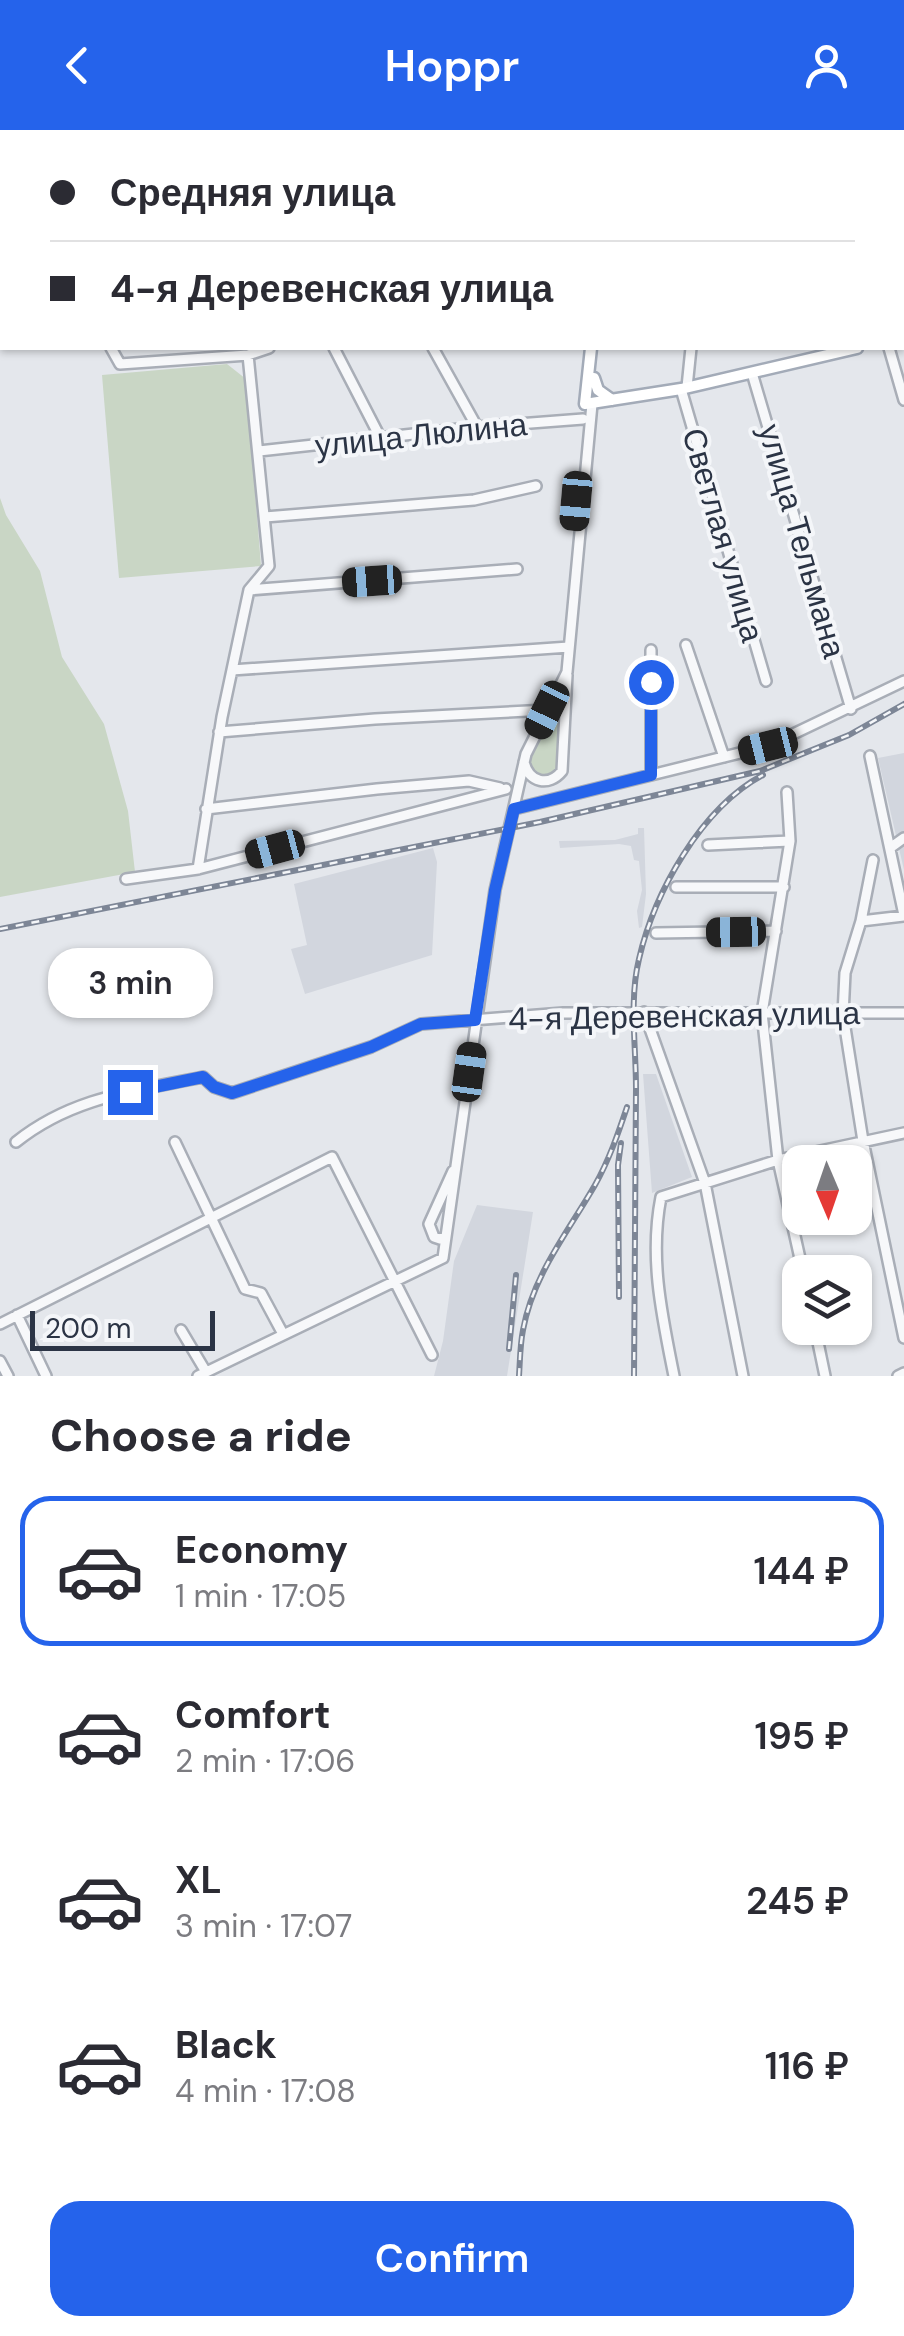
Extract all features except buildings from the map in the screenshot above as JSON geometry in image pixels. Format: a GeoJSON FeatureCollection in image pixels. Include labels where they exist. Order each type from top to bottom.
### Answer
{"type":"FeatureCollection","features":[{"type":"Feature","properties":{"kind":"main road"},"geometry":{"type":"LineString","coordinates":[[587,409],[594,378],[594,350]]}},
{"type":"Feature","properties":{"kind":"main road"},"geometry":{"type":"LineString","coordinates":[[587,409],[594,350]]}},
{"type":"Feature","properties":{"kind":"main road","name":"улица Люлина"},"geometry":{"type":"LineString","coordinates":[[587,409],[850,350]]}},
{"type":"Feature","properties":{"kind":"main road"},"geometry":{"type":"LineString","coordinates":[[594,378],[598,390],[613,401]]}},
{"type":"Feature","properties":{"kind":"main road","name":"улица Люлина"},"geometry":{"type":"LineString","coordinates":[[587,409],[643,396]]}},
{"type":"Feature","properties":{"kind":"street"},"geometry":{"type":"LineString","coordinates":[[112,350],[120,364],[262,350]]}},
{"type":"Feature","properties":{"kind":"street"},"geometry":{"type":"LineString","coordinates":[[335,350],[381,439]]}},
{"type":"Feature","properties":{"kind":"street"},"geometry":{"type":"LineString","coordinates":[[434,350],[476,427]]}},
{"type":"Feature","properties":{"kind":"street"},"geometry":{"type":"LineString","coordinates":[[684,388],[691,350]]}},
{"type":"Feature","properties":{"kind":"street"},"geometry":{"type":"LineString","coordinates":[[890,350],[904,400]]}},
{"type":"Feature","properties":{"kind":"street"},"geometry":{"type":"LineString","coordinates":[[198,869],[249,590],[269,566],[248,354]]}},
{"type":"Feature","properties":{"kind":"street","name":"улица Тельмана"},"geometry":{"type":"LineString","coordinates":[[752,373],[851,709]]}},
{"type":"Feature","properties":{"kind":"street","name":"Светлая улица"},"geometry":{"type":"LineString","coordinates":[[684,388],[766,682]]}},
{"type":"Feature","properties":{"kind":"street"},"geometry":{"type":"LineString","coordinates":[[524,761],[528,774],[540,781],[553,780],[562,771],[567,647],[587,409]]}},
{"type":"Feature","properties":{"kind":"street","name":"улица Люлина"},"geometry":{"type":"LineString","coordinates":[[259,451],[476,427],[587,409]]}},
{"type":"Feature","properties":{"kind":"street"},"geometry":{"type":"LineString","coordinates":[[265,517],[474,500],[536,486]]}},
{"type":"Feature","properties":{"kind":"street"},"geometry":{"type":"LineString","coordinates":[[249,590],[517,569]]}},
{"type":"Feature","properties":{"kind":"street"},"geometry":{"type":"LineString","coordinates":[[686,645],[724,758]]}},
{"type":"Feature","properties":{"kind":"street"},"geometry":{"type":"LineString","coordinates":[[232,670],[567,647]]}},
{"type":"Feature","properties":{"kind":"street"},"geometry":{"type":"LineString","coordinates":[[558,691],[567,647]]}},
{"type":"Feature","properties":{"kind":"street"},"geometry":{"type":"LineString","coordinates":[[651,650],[651,775]]}},
{"type":"Feature","properties":{"kind":"street"},"geometry":{"type":"LineString","coordinates":[[181,1330],[202,1374],[443,1258],[495,890],[514,809],[512,790],[567,672]]}},
{"type":"Feature","properties":{"kind":"street"},"geometry":{"type":"LineString","coordinates":[[514,809],[768,746],[904,681]]}},
{"type":"Feature","properties":{"kind":"street"},"geometry":{"type":"LineString","coordinates":[[220,732],[547,710]]}},
{"type":"Feature","properties":{"kind":"street"},"geometry":{"type":"LineString","coordinates":[[861,922],[904,915],[870,756]]}},
{"type":"Feature","properties":{"kind":"street"},"geometry":{"type":"LineString","coordinates":[[206,809],[469,781],[512,790]]}},
{"type":"Feature","properties":{"kind":"street"},"geometry":{"type":"LineString","coordinates":[[126,879],[198,869],[512,790]]}},
{"type":"Feature","properties":{"kind":"street"},"geometry":{"type":"LineString","coordinates":[[788,792],[790,841],[762,1013],[778,1160],[799,1255]]}},
{"type":"Feature","properties":{"kind":"street"},"geometry":{"type":"LineString","coordinates":[[890,848],[904,838]]}},
{"type":"Feature","properties":{"kind":"street"},"geometry":{"type":"LineString","coordinates":[[708,845],[790,841]]}},
{"type":"Feature","properties":{"kind":"street"},"geometry":{"type":"LineString","coordinates":[[873,860],[846,972],[843,1015],[904,1338]]}},
{"type":"Feature","properties":{"kind":"street"},"geometry":{"type":"LineString","coordinates":[[676,888],[784,887]]}},
{"type":"Feature","properties":{"kind":"street"},"geometry":{"type":"LineString","coordinates":[[656,933],[776,931]]}},
{"type":"Feature","properties":{"kind":"street"},"geometry":{"type":"LineString","coordinates":[[644,1012],[705,1183],[743,1376]]}},
{"type":"Feature","properties":{"kind":"street","name":"4-я Деревенская улица"},"geometry":{"type":"LineString","coordinates":[[16,1142],[42,1121],[68,1108],[109,1096],[203,1077],[214,1087],[232,1093],[371,1047],[421,1024],[644,1012],[904,1013]]}},
{"type":"Feature","properties":{"kind":"street"},"geometry":{"type":"LineString","coordinates":[[674,1376],[658,1298],[654,1232],[661,1197],[778,1160],[904,1133]]}},
{"type":"Feature","properties":{"kind":"street"},"geometry":{"type":"LineString","coordinates":[[175,1142],[245,1289],[261,1293],[283,1334]]}},
{"type":"Feature","properties":{"kind":"street"},"geometry":{"type":"LineString","coordinates":[[0,1324],[332,1156],[432,1354]]}},
{"type":"Feature","properties":{"kind":"street"},"geometry":{"type":"LineString","coordinates":[[446,1236],[434,1238],[430,1224],[456,1164]]}},
{"type":"Feature","properties":{"kind":"street"},"geometry":{"type":"LineString","coordinates":[[17,1316],[46,1376]]}},
{"type":"Feature","properties":{"kind":"street"},"geometry":{"type":"LineString","coordinates":[[819,1345],[825,1376]]}},
{"type":"Feature","properties":{"kind":"street"},"geometry":{"type":"LineString","coordinates":[[0,1362],[8,1376]]}},
{"type":"Feature","properties":{"kind":"shaded area"},"geometry":{"type":"Polygon","coordinates":[[[904,753],[904,870],[878,758],[904,753]]]}},
{"type":"Feature","properties":{"kind":"shaded area"},"geometry":{"type":"Polygon","coordinates":[[[638,828],[644,828],[646,894],[639,928],[637,911],[642,890],[639,861],[634,860],[631,846],[560,848],[559,841],[615,840],[638,834],[638,828]]]}},
{"type":"Feature","properties":{"kind":"shaded area"},"geometry":{"type":"Polygon","coordinates":[[[433,848],[437,862],[432,955],[305,994],[291,949],[307,945],[294,884],[433,848]]]}},
{"type":"Feature","properties":{"kind":"shaded area"},"geometry":{"type":"Polygon","coordinates":[[[643,1074],[656,1074],[692,1177],[652,1193],[643,1074]]]}},
{"type":"Feature","properties":{"kind":"shaded area"},"geometry":{"type":"Polygon","coordinates":[[[477,1205],[533,1212],[507,1376],[434,1376],[454,1261],[477,1205]]]}},
{"type":"Feature","properties":{"kind":"green space"},"geometry":{"type":"Polygon","coordinates":[[[227,364],[246,379],[261,566],[119,578],[102,375],[227,364]]]}},
{"type":"Feature","properties":{"kind":"green space"},"geometry":{"type":"Polygon","coordinates":[[[0,498],[40,571],[62,657],[104,724],[128,811],[135,872],[0,897],[0,498]]]}},
{"type":"Feature","properties":{"kind":"green space"},"geometry":{"type":"Polygon","coordinates":[[[560,698],[559,766],[553,773],[539,775],[530,765],[531,755],[560,698]]]}},
{"type":"Feature","properties":{"kind":"railway"},"geometry":{"type":"LineString","coordinates":[[0,929],[540,822],[760,771],[849,735],[904,704]]}},
{"type":"Feature","properties":{"kind":"railway"},"geometry":{"type":"LineString","coordinates":[[634,1376],[634,1007],[639,959],[656,907],[683,855],[720,808],[763,775]]}},
{"type":"Feature","properties":{"kind":"railway"},"geometry":{"type":"LineString","coordinates":[[519,1376],[523,1330],[535,1291],[600,1176],[627,1107]]}},
{"type":"Feature","properties":{"kind":"railway"},"geometry":{"type":"LineString","coordinates":[[619,1297],[621,1143]]}},
{"type":"Feature","properties":{"kind":"railway"},"geometry":{"type":"LineString","coordinates":[[509,1349],[516,1275]]}},
{"type":"Feature","properties":{"kind":"route"},"geometry":{"type":"LineString","coordinates":[[130,1092],[203,1077],[222,1092],[232,1093],[371,1047],[421,1024],[475,1020],[495,890],[514,809],[651,775],[651,682]]}}]}
